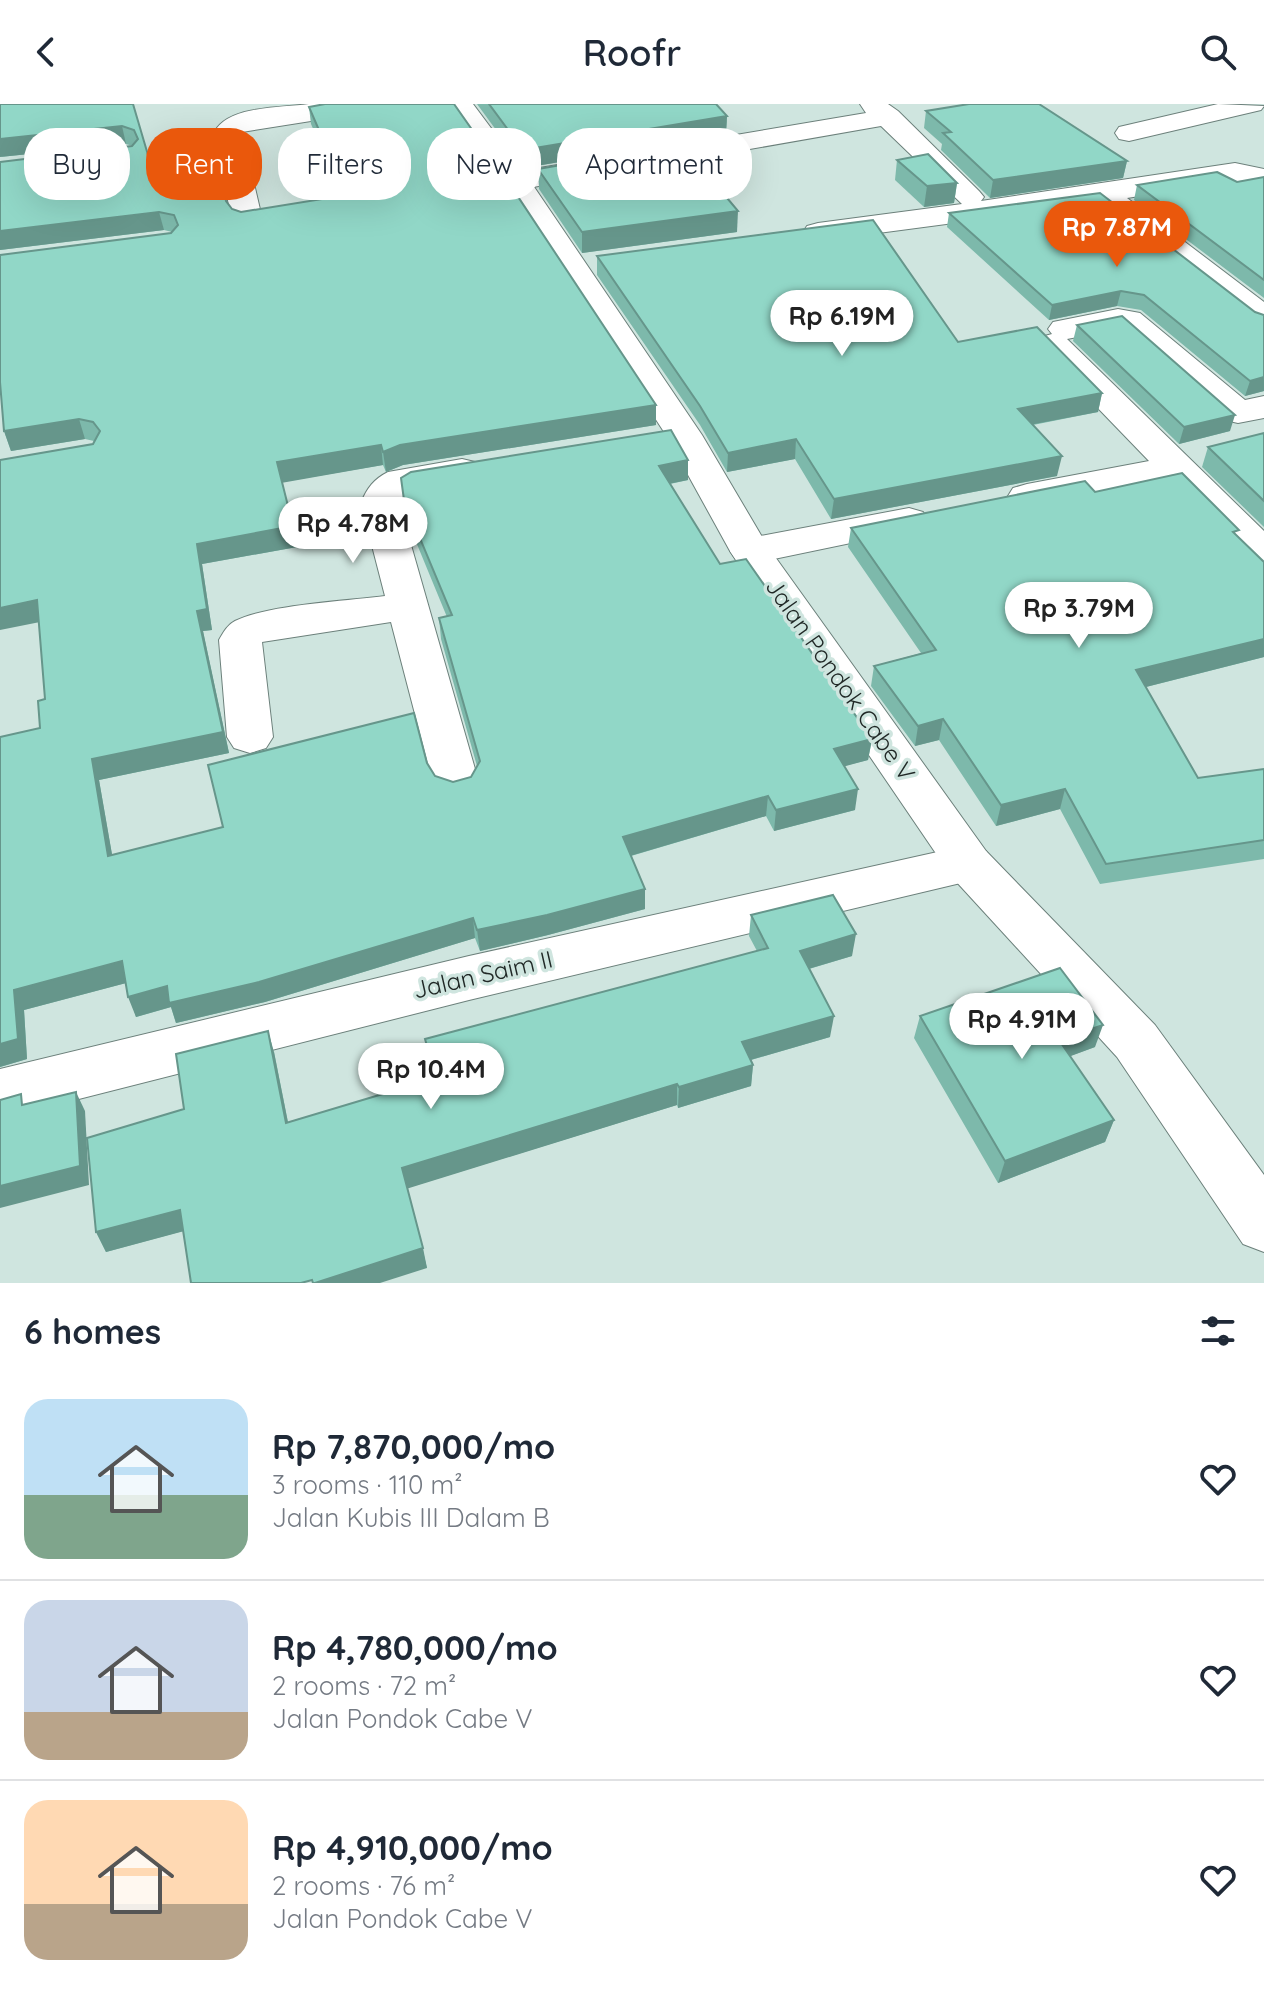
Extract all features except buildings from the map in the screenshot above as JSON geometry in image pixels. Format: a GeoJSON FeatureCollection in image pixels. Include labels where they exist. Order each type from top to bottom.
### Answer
{"type":"FeatureCollection","features":[{"type":"Feature","properties":{"kind":"street"},"geometry":{"type":"LineString","coordinates":[[247,218],[227,135],[230,127],[251,120],[368,104]]}},
{"type":"Feature","properties":{"kind":"street","name":"Jalan Pondok Cabe V"},"geometry":{"type":"LineString","coordinates":[[459,104],[477,128]]}},
{"type":"Feature","properties":{"kind":"street"},"geometry":{"type":"LineString","coordinates":[[1129,133],[1252,104]]}},
{"type":"Feature","properties":{"kind":"street"},"geometry":{"type":"LineString","coordinates":[[541,176],[881,111],[982,210]]}},
{"type":"Feature","properties":{"kind":"street"},"geometry":{"type":"LineString","coordinates":[[1117,159],[1156,183]]}},
{"type":"Feature","properties":{"kind":"street"},"geometry":{"type":"LineString","coordinates":[[788,236],[1104,194],[1215,173],[1235,172],[1264,178]]}},
{"type":"Feature","properties":{"kind":"street"},"geometry":{"type":"LineString","coordinates":[[1104,194],[1264,318]]}},
{"type":"Feature","properties":{"kind":"street","name":"Jalan Pondok Cabe V"},"geometry":{"type":"LineString","coordinates":[[532,200],[588,264],[665,438],[750,551],[969,864],[1136,1041],[1264,1224]]}},
{"type":"Feature","properties":{"kind":"street"},"geometry":{"type":"LineString","coordinates":[[994,503],[1215,440],[1264,554]]}},
{"type":"Feature","properties":{"kind":"street"},"geometry":{"type":"LineString","coordinates":[[456,783],[380,503],[382,493],[403,479],[494,465]]}},
{"type":"Feature","properties":{"kind":"street"},"geometry":{"type":"LineString","coordinates":[[750,551],[948,512]]}},
{"type":"Feature","properties":{"kind":"street"},"geometry":{"type":"LineString","coordinates":[[250,737],[240,640],[247,632],[407,606]]}},
{"type":"Feature","properties":{"kind":"street","name":"Jalan Saim II"},"geometry":{"type":"LineString","coordinates":[[0,1094],[469,978],[969,864]]}}]}
